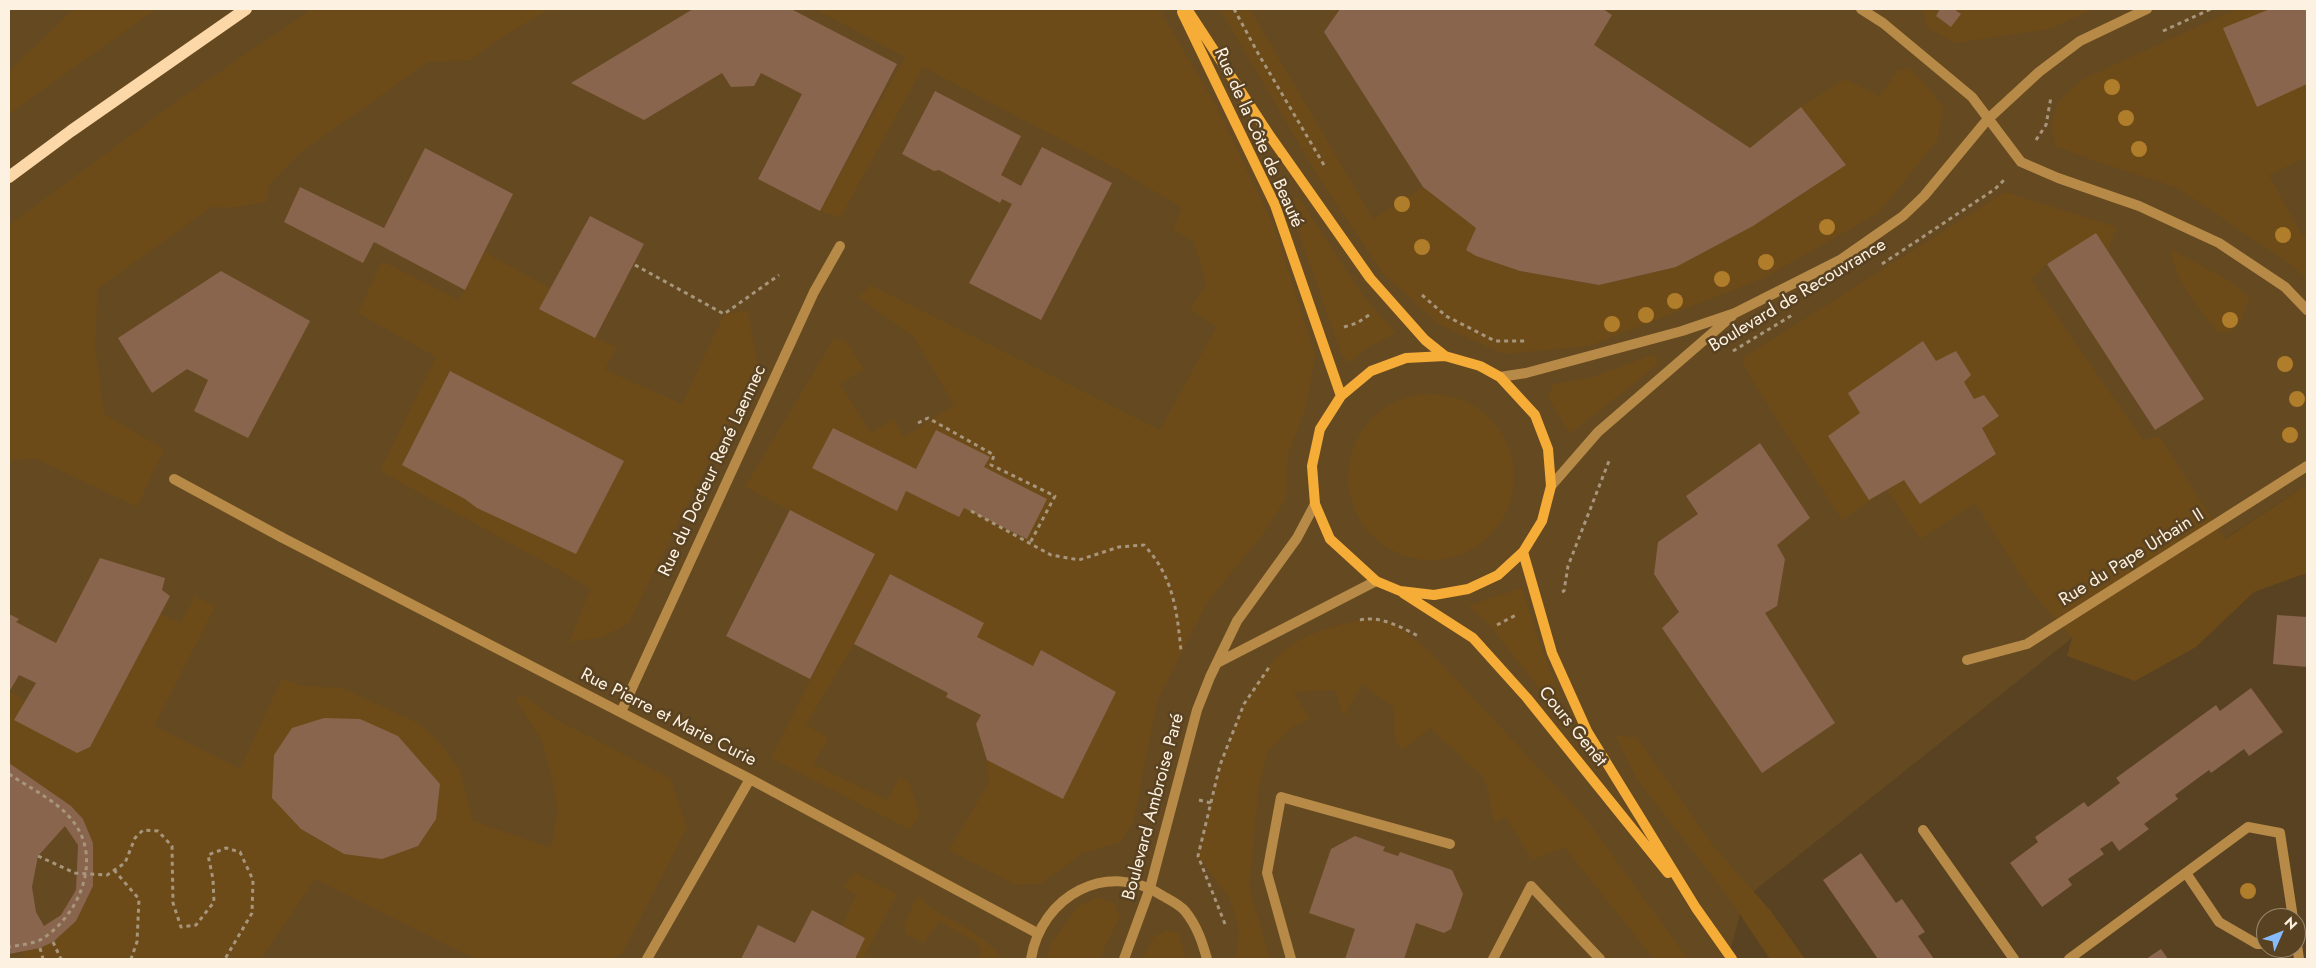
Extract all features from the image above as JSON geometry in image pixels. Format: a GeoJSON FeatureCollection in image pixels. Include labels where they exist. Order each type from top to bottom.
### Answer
{"type":"FeatureCollection","features":[{"type":"Feature","properties":{"kind":"main road"},"geometry":{"type":"LineString","coordinates":[[9,178],[71,130],[246,9]]}},
{"type":"Feature","properties":{"kind":"main road","name":"Rue de la Côte de Beauté"},"geometry":{"type":"LineString","coordinates":[[1181,9],[1275,205],[1341,396]]}},
{"type":"Feature","properties":{"kind":"main road"},"geometry":{"type":"LineString","coordinates":[[1187,9],[1270,136],[1370,278],[1425,340],[1445,356]]}},
{"type":"Feature","properties":{"kind":"main road"},"geometry":{"type":"LineString","coordinates":[[1445,356],[1480,366],[1500,377],[1535,415],[1548,449],[1551,486],[1542,521],[1523,552],[1498,575],[1468,590],[1434,595],[1400,591],[1376,581],[1330,539],[1315,504],[1312,466],[1320,429],[1341,396],[1371,371],[1406,358],[1445,356]]}},
{"type":"Feature","properties":{"kind":"main road","name":"Cours Genêt"},"geometry":{"type":"LineString","coordinates":[[1523,552],[1552,653],[1587,731],[1696,908],[1732,959]]}},
{"type":"Feature","properties":{"kind":"main road","name":"Cours Genêt"},"geometry":{"type":"LineString","coordinates":[[1400,591],[1474,638],[1527,698],[1696,908]]}},
{"type":"Feature","properties":{"kind":"street"},"geometry":{"type":"LineString","coordinates":[[1861,9],[1883,23],[1972,97],[2021,162],[2139,206],[2219,243],[2285,288],[2307,310]]}},
{"type":"Feature","properties":{"kind":"street","name":"Boulevard de Recouvrance"},"geometry":{"type":"LineString","coordinates":[[1500,377],[1526,372],[1672,333],[1735,313],[1840,260],[1903,216],[1924,196],[1988,120],[2039,72],[2080,41],[2147,9]]}},
{"type":"Feature","properties":{"kind":"street","name":"Rue du Docteur René Laennec"},"geometry":{"type":"LineString","coordinates":[[621,712],[814,292],[840,246]]}},
{"type":"Feature","properties":{"kind":"street"},"geometry":{"type":"LineString","coordinates":[[1551,486],[1598,432],[1735,313]]}},
{"type":"Feature","properties":{"kind":"street","name":"Rue du Pape Urbain II"},"geometry":{"type":"LineString","coordinates":[[1967,660],[2027,644],[2307,466]]}},
{"type":"Feature","properties":{"kind":"street","name":"Rue Pierre et Marie Curie"},"geometry":{"type":"LineString","coordinates":[[174,479],[281,537],[750,779],[1037,932]]}},
{"type":"Feature","properties":{"kind":"street","name":"Boulevard Ambroise Paré"},"geometry":{"type":"LineString","coordinates":[[1124,959],[1150,888],[1197,710],[1237,621],[1297,538],[1315,504]]}},
{"type":"Feature","properties":{"kind":"street"},"geometry":{"type":"LineString","coordinates":[[1217,663],[1376,581]]}},
{"type":"Feature","properties":{"kind":"street"},"geometry":{"type":"LineString","coordinates":[[647,959],[750,779]]}},
{"type":"Feature","properties":{"kind":"street"},"geometry":{"type":"LineString","coordinates":[[1291,959],[1267,873],[1281,797],[1450,844]]}},
{"type":"Feature","properties":{"kind":"street"},"geometry":{"type":"LineString","coordinates":[[2069,959],[2248,827],[2280,833],[2291,908]]}},
{"type":"Feature","properties":{"kind":"street"},"geometry":{"type":"LineString","coordinates":[[1923,830],[2014,959]]}},
{"type":"Feature","properties":{"kind":"street"},"geometry":{"type":"LineString","coordinates":[[2186,873],[2219,922],[2256,943]]}},
{"type":"Feature","properties":{"kind":"street"},"geometry":{"type":"LineString","coordinates":[[1031,959],[1037,932],[1054,908],[1077,891],[1105,881],[1134,882],[1150,888],[1184,909],[1199,932],[1207,959]]}},
{"type":"Feature","properties":{"kind":"street"},"geometry":{"type":"LineString","coordinates":[[1493,959],[1531,886],[1600,959]]}},
{"type":"Feature","properties":{"kind":"path"},"geometry":{"type":"LineString","coordinates":[[1234,9],[1259,56],[1326,166]]}},
{"type":"Feature","properties":{"kind":"path"},"geometry":{"type":"LineString","coordinates":[[2158,34],[2211,9]]}},
{"type":"Feature","properties":{"kind":"path","name":"Boulevard de Recouvrance"},"geometry":{"type":"LineString","coordinates":[[1877,268],[1995,189],[2021,162],[2046,125],[2051,97],[2057,91]]}},
{"type":"Feature","properties":{"kind":"path"},"geometry":{"type":"LineString","coordinates":[[635,265],[724,314],[779,275]]}},
{"type":"Feature","properties":{"kind":"path"},"geometry":{"type":"LineString","coordinates":[[1419,292],[1446,316],[1495,341],[1528,341]]}},
{"type":"Feature","properties":{"kind":"path"},"geometry":{"type":"LineString","coordinates":[[1319,332],[1357,324],[1390,300]]}},
{"type":"Feature","properties":{"kind":"path","name":"Boulevard de Recouvrance"},"geometry":{"type":"LineString","coordinates":[[1730,353],[1795,314]]}},
{"type":"Feature","properties":{"kind":"path"},"geometry":{"type":"LineString","coordinates":[[918,423],[928,418],[994,455],[991,465],[1055,496],[1030,543]]}},
{"type":"Feature","properties":{"kind":"path"},"geometry":{"type":"LineString","coordinates":[[1474,638],[1538,603],[1564,592],[1568,566],[1609,461],[1615,454]]}},
{"type":"Feature","properties":{"kind":"path"},"geometry":{"type":"LineString","coordinates":[[971,511],[1051,555],[1079,560],[1119,547],[1144,545],[1157,559],[1177,606],[1181,651]]}},
{"type":"Feature","properties":{"kind":"path"},"geometry":{"type":"LineString","coordinates":[[1352,622],[1367,618],[1396,625],[1422,639]]}},
{"type":"Feature","properties":{"kind":"path"},"geometry":{"type":"LineString","coordinates":[[1227,931],[1198,856],[1220,765],[1244,704],[1271,664]]}},
{"type":"Feature","properties":{"kind":"path"},"geometry":{"type":"LineString","coordinates":[[9,774],[62,810],[76,825],[87,850],[86,873],[79,896],[64,921],[40,940],[9,947]]}},
{"type":"Feature","properties":{"kind":"path"},"geometry":{"type":"LineString","coordinates":[[38,856],[75,873],[107,875],[125,863],[135,838],[143,830],[158,831],[172,846],[174,902],[181,927],[196,924],[214,902],[213,879],[208,855],[226,848],[240,852],[252,880],[252,913],[225,959]]}},
{"type":"Feature","properties":{"kind":"path"},"geometry":{"type":"LineString","coordinates":[[114,870],[139,899],[137,942],[131,959]]}},
{"type":"Feature","properties":{"kind":"path"},"geometry":{"type":"LineString","coordinates":[[53,942],[61,959]]}},
{"type":"Feature","properties":{"kind":"path"},"geometry":{"type":"LineString","coordinates":[[40,948],[43,959]]}},
{"type":"Feature","properties":{"kind":"shaded area"},"geometry":{"type":"Polygon","coordinates":[[[9,9],[2307,9],[2307,485],[2072,638],[1744,899],[1728,959],[9,959],[9,9]]]}},
{"type":"Feature","properties":{"kind":"shaded area"},"geometry":{"type":"Polygon","coordinates":[[[74,9],[156,9],[9,114],[9,71],[74,9]]]}},
{"type":"Feature","properties":{"kind":"shaded area"},"geometry":{"type":"Polygon","coordinates":[[[312,9],[549,9],[493,43],[471,60],[428,62],[300,153],[269,185],[267,202],[229,208],[211,207],[98,289],[95,344],[104,414],[164,449],[137,507],[37,459],[9,460],[9,225],[178,100],[312,9]]]}},
{"type":"Feature","properties":{"kind":"shaded area"},"geometry":{"type":"Polygon","coordinates":[[[815,9],[1159,9],[1214,102],[1274,226],[1315,355],[1306,407],[1288,454],[1286,499],[1263,534],[1207,602],[1157,701],[1134,820],[1121,842],[1083,853],[1040,884],[1014,884],[949,850],[989,782],[977,637],[890,575],[854,644],[806,725],[829,738],[813,764],[887,800],[899,777],[909,783],[920,814],[910,830],[771,758],[874,554],[745,487],[834,338],[846,341],[864,369],[840,384],[871,433],[894,419],[904,437],[954,405],[914,337],[858,297],[871,285],[1160,430],[1216,327],[1190,309],[1206,285],[1194,242],[1173,229],[1182,208],[1119,170],[923,67],[840,218],[820,211],[905,57],[815,9]]]}},
{"type":"Feature","properties":{"kind":"shaded area"},"geometry":{"type":"Polygon","coordinates":[[[1220,9],[1250,9],[1373,219],[1423,187],[1476,228],[1466,249],[1476,256],[1520,271],[1599,285],[1676,267],[1753,226],[1845,165],[1801,107],[1845,79],[1880,96],[1897,71],[1909,68],[1932,92],[1944,109],[1937,141],[1878,213],[1764,278],[1589,346],[1503,354],[1437,323],[1382,272],[1316,173],[1220,9]]]}},
{"type":"Feature","properties":{"kind":"shaded area"},"geometry":{"type":"Polygon","coordinates":[[[1922,9],[2094,9],[2049,29],[1955,43],[1928,28],[1922,9]]]}},
{"type":"Feature","properties":{"kind":"shaded area"},"geometry":{"type":"Polygon","coordinates":[[[2236,9],[2307,9],[2307,157],[2269,175],[2302,235],[2307,238],[2307,280],[2292,265],[2176,187],[2092,160],[2056,146],[2051,127],[2058,101],[2083,79],[2236,9]]]}},
{"type":"Feature","properties":{"kind":"shaded area"},"geometry":{"type":"Polygon","coordinates":[[[2005,192],[2116,227],[2108,252],[2096,234],[2047,264],[2031,279],[2143,440],[2159,436],[2225,539],[2307,485],[2307,573],[2254,592],[2196,647],[2135,681],[2067,656],[2072,638],[2031,591],[1975,503],[1920,539],[1887,489],[1842,520],[1757,388],[1741,359],[2005,192]]]}},
{"type":"Feature","properties":{"kind":"shaded area"},"geometry":{"type":"Polygon","coordinates":[[[1298,197],[1364,297],[1396,333],[1365,349],[1349,363],[1341,353],[1288,203],[1298,197]]]}},
{"type":"Feature","properties":{"kind":"shaded area"},"geometry":{"type":"Polygon","coordinates":[[[2172,250],[2230,281],[2250,297],[2240,322],[2229,333],[2219,332],[2189,294],[2176,270],[2172,250]]]}},
{"type":"Feature","properties":{"kind":"shaded area"},"geometry":{"type":"Polygon","coordinates":[[[484,252],[550,288],[595,338],[616,347],[605,370],[682,404],[724,314],[748,310],[757,364],[628,624],[603,637],[569,642],[591,588],[380,471],[436,357],[358,313],[382,261],[459,300],[484,252]]]}},
{"type":"Feature","properties":{"kind":"shaded area"},"geometry":{"type":"Polygon","coordinates":[[[1654,354],[1658,364],[1570,434],[1548,397],[1553,384],[1593,377],[1654,354]]]}},
{"type":"Feature","properties":{"kind":"shaded area"},"geometry":{"type":"Polygon","coordinates":[[[1431,394],[1463,400],[1490,418],[1508,445],[1514,477],[1508,509],[1490,536],[1463,554],[1431,560],[1399,554],[1372,536],[1354,509],[1348,477],[1354,445],[1372,418],[1399,400],[1431,394]]]}},
{"type":"Feature","properties":{"kind":"shaded area"},"geometry":{"type":"Polygon","coordinates":[[[1522,588],[1540,645],[1561,698],[1550,702],[1487,622],[1468,606],[1522,588]]]}},
{"type":"Feature","properties":{"kind":"shaded area"},"geometry":{"type":"Polygon","coordinates":[[[195,596],[215,607],[154,726],[240,769],[282,678],[302,686],[342,688],[420,724],[441,744],[460,771],[473,821],[551,848],[558,811],[552,777],[542,741],[515,698],[524,696],[555,719],[670,778],[687,827],[622,954],[610,959],[475,959],[315,879],[261,959],[23,959],[22,950],[40,948],[53,942],[76,921],[93,886],[93,843],[83,819],[71,806],[9,763],[9,691],[25,701],[160,614],[181,623],[195,596]]]}},
{"type":"Feature","properties":{"kind":"shaded area"},"geometry":{"type":"Polygon","coordinates":[[[1367,618],[1397,625],[1431,653],[1583,815],[1688,959],[1654,959],[1564,847],[1532,860],[1506,817],[1494,822],[1485,779],[1430,728],[1402,750],[1395,740],[1394,707],[1362,684],[1344,717],[1335,690],[1294,692],[1310,719],[1294,726],[1268,751],[1259,785],[1249,887],[1270,959],[1236,959],[1239,930],[1230,899],[1198,856],[1219,771],[1229,741],[1241,712],[1255,686],[1272,663],[1292,645],[1309,635],[1328,628],[1367,618]]]}},
{"type":"Feature","properties":{"kind":"shaded area"},"geometry":{"type":"Polygon","coordinates":[[[1615,735],[1637,738],[1715,848],[1770,910],[1805,959],[1770,959],[1726,894],[1637,779],[1615,735]]]}},
{"type":"Feature","properties":{"kind":"shaded area"},"geometry":{"type":"Polygon","coordinates":[[[854,872],[897,894],[863,959],[827,959],[856,895],[843,887],[854,872]]]}},
{"type":"Feature","properties":{"kind":"shaded area"},"geometry":{"type":"Polygon","coordinates":[[[917,896],[939,913],[991,945],[999,959],[977,959],[981,952],[977,943],[939,921],[924,943],[906,934],[904,925],[917,896]]]}},
{"type":"Feature","properties":{"kind":"shaded area"},"geometry":{"type":"Polygon","coordinates":[[[1097,897],[1115,904],[1120,917],[1099,959],[1048,959],[1049,947],[1077,907],[1097,897]]]}},
{"type":"Feature","properties":{"kind":"shaded area"},"geometry":{"type":"Polygon","coordinates":[[[1167,930],[1179,933],[1186,959],[1143,959],[1154,936],[1167,930]]]}},
{"type":"Feature","properties":{"kind":"building"},"geometry":{"type":"Polygon","coordinates":[[[693,9],[791,9],[897,64],[820,211],[758,179],[802,94],[761,73],[754,86],[731,87],[722,73],[644,120],[571,83],[693,9]]]}},
{"type":"Feature","properties":{"kind":"building"},"geometry":{"type":"Polygon","coordinates":[[[1340,9],[1603,9],[1612,15],[1594,45],[1750,148],[1801,107],[1846,165],[1753,226],[1676,267],[1599,285],[1520,271],[1476,256],[1466,250],[1476,228],[1423,187],[1324,32],[1340,9]]]}},
{"type":"Feature","properties":{"kind":"building"},"geometry":{"type":"Polygon","coordinates":[[[1940,9],[1954,9],[1961,14],[1951,27],[1936,16],[1940,9]]]}},
{"type":"Feature","properties":{"kind":"building"},"geometry":{"type":"Polygon","coordinates":[[[2270,9],[2307,9],[2307,84],[2257,107],[2223,28],[2270,9]]]}},
{"type":"Feature","properties":{"kind":"building"},"geometry":{"type":"Polygon","coordinates":[[[935,91],[1021,136],[1001,175],[1021,186],[1042,147],[1112,183],[1041,320],[969,283],[1012,204],[1002,199],[1000,203],[939,170],[934,171],[902,154],[935,91]]]}},
{"type":"Feature","properties":{"kind":"building"},"geometry":{"type":"Polygon","coordinates":[[[425,148],[513,194],[465,290],[374,242],[363,263],[284,222],[300,187],[384,228],[425,148]]]}},
{"type":"Feature","properties":{"kind":"building"},"geometry":{"type":"Polygon","coordinates":[[[590,216],[644,244],[595,338],[539,309],[590,216]]]}},
{"type":"Feature","properties":{"kind":"building"},"geometry":{"type":"Polygon","coordinates":[[[2096,233],[2204,399],[2155,430],[2047,264],[2096,233]]]}},
{"type":"Feature","properties":{"kind":"building"},"geometry":{"type":"Polygon","coordinates":[[[221,271],[310,321],[248,438],[194,411],[208,380],[187,369],[152,393],[118,338],[221,271]]]}},
{"type":"Feature","properties":{"kind":"building"},"geometry":{"type":"Polygon","coordinates":[[[1923,341],[1936,361],[1956,351],[1971,375],[1964,382],[1974,399],[1984,395],[1999,416],[1982,428],[1996,454],[1920,504],[1904,480],[1869,500],[1828,436],[1860,413],[1848,393],[1923,341]]]}},
{"type":"Feature","properties":{"kind":"building"},"geometry":{"type":"Polygon","coordinates":[[[450,371],[624,461],[576,554],[477,508],[465,499],[402,465],[450,371]]]}},
{"type":"Feature","properties":{"kind":"building"},"geometry":{"type":"Polygon","coordinates":[[[833,428],[916,469],[936,430],[990,457],[984,467],[1047,499],[1027,539],[964,508],[959,517],[906,491],[897,511],[812,468],[833,428]]]}},
{"type":"Feature","properties":{"kind":"building"},"geometry":{"type":"Polygon","coordinates":[[[1760,443],[1810,518],[1777,545],[1785,559],[1777,606],[1765,613],[1835,723],[1762,773],[1662,628],[1679,612],[1654,574],[1658,542],[1698,514],[1686,496],[1760,443]]]}},
{"type":"Feature","properties":{"kind":"building"},"geometry":{"type":"Polygon","coordinates":[[[790,510],[875,554],[810,679],[726,636],[790,510]]]}},
{"type":"Feature","properties":{"kind":"building"},"geometry":{"type":"Polygon","coordinates":[[[100,558],[165,578],[162,590],[170,596],[90,747],[77,753],[14,720],[36,683],[19,675],[9,692],[9,614],[19,619],[16,622],[56,643],[100,558]]]}},
{"type":"Feature","properties":{"kind":"building"},"geometry":{"type":"Polygon","coordinates":[[[890,574],[984,623],[977,637],[1033,666],[1041,650],[1116,692],[1063,799],[987,760],[976,724],[981,715],[946,697],[948,693],[854,644],[890,574]]]}},
{"type":"Feature","properties":{"kind":"building"},"geometry":{"type":"Polygon","coordinates":[[[2277,615],[2307,617],[2307,667],[2273,664],[2277,615]]]}},
{"type":"Feature","properties":{"kind":"building"},"geometry":{"type":"Polygon","coordinates":[[[2251,688],[2283,732],[2249,756],[2244,749],[2211,773],[2209,770],[2175,795],[2178,799],[2144,824],[2149,829],[2119,851],[2112,841],[2100,849],[2104,854],[2068,879],[2072,885],[2042,907],[2010,863],[2038,842],[2035,837],[2084,802],[2088,807],[2120,783],[2116,778],[2216,705],[2220,711],[2251,688]]]}},
{"type":"Feature","properties":{"kind":"building"},"geometry":{"type":"Polygon","coordinates":[[[324,718],[360,719],[398,736],[440,784],[436,819],[418,846],[382,859],[344,854],[301,829],[272,798],[274,755],[292,728],[324,718]]]}},
{"type":"Feature","properties":{"kind":"building"},"geometry":{"type":"Polygon","coordinates":[[[9,763],[71,806],[83,819],[93,843],[93,886],[76,921],[53,942],[40,948],[9,954],[9,763]],[[65,826],[38,856],[32,887],[36,912],[44,926],[61,915],[76,890],[78,845],[65,826]]]}},
{"type":"Feature","properties":{"kind":"building"},"geometry":{"type":"Polygon","coordinates":[[[1355,836],[1385,847],[1383,851],[1398,856],[1400,852],[1452,870],[1463,894],[1451,929],[1444,933],[1416,923],[1404,959],[1345,959],[1355,929],[1309,913],[1331,849],[1355,836]]]}},
{"type":"Feature","properties":{"kind":"building"},"geometry":{"type":"Polygon","coordinates":[[[1861,853],[1896,903],[1902,899],[1925,932],[1918,936],[1934,959],[1878,959],[1823,880],[1861,853]]]}},
{"type":"Feature","properties":{"kind":"building"},"geometry":{"type":"Polygon","coordinates":[[[812,910],[865,938],[855,959],[741,959],[758,925],[795,943],[812,910]]]}},
{"type":"Feature","properties":{"kind":"building"},"geometry":{"type":"Polygon","coordinates":[[[2161,949],[2168,959],[2146,959],[2161,949]]]}}]}
